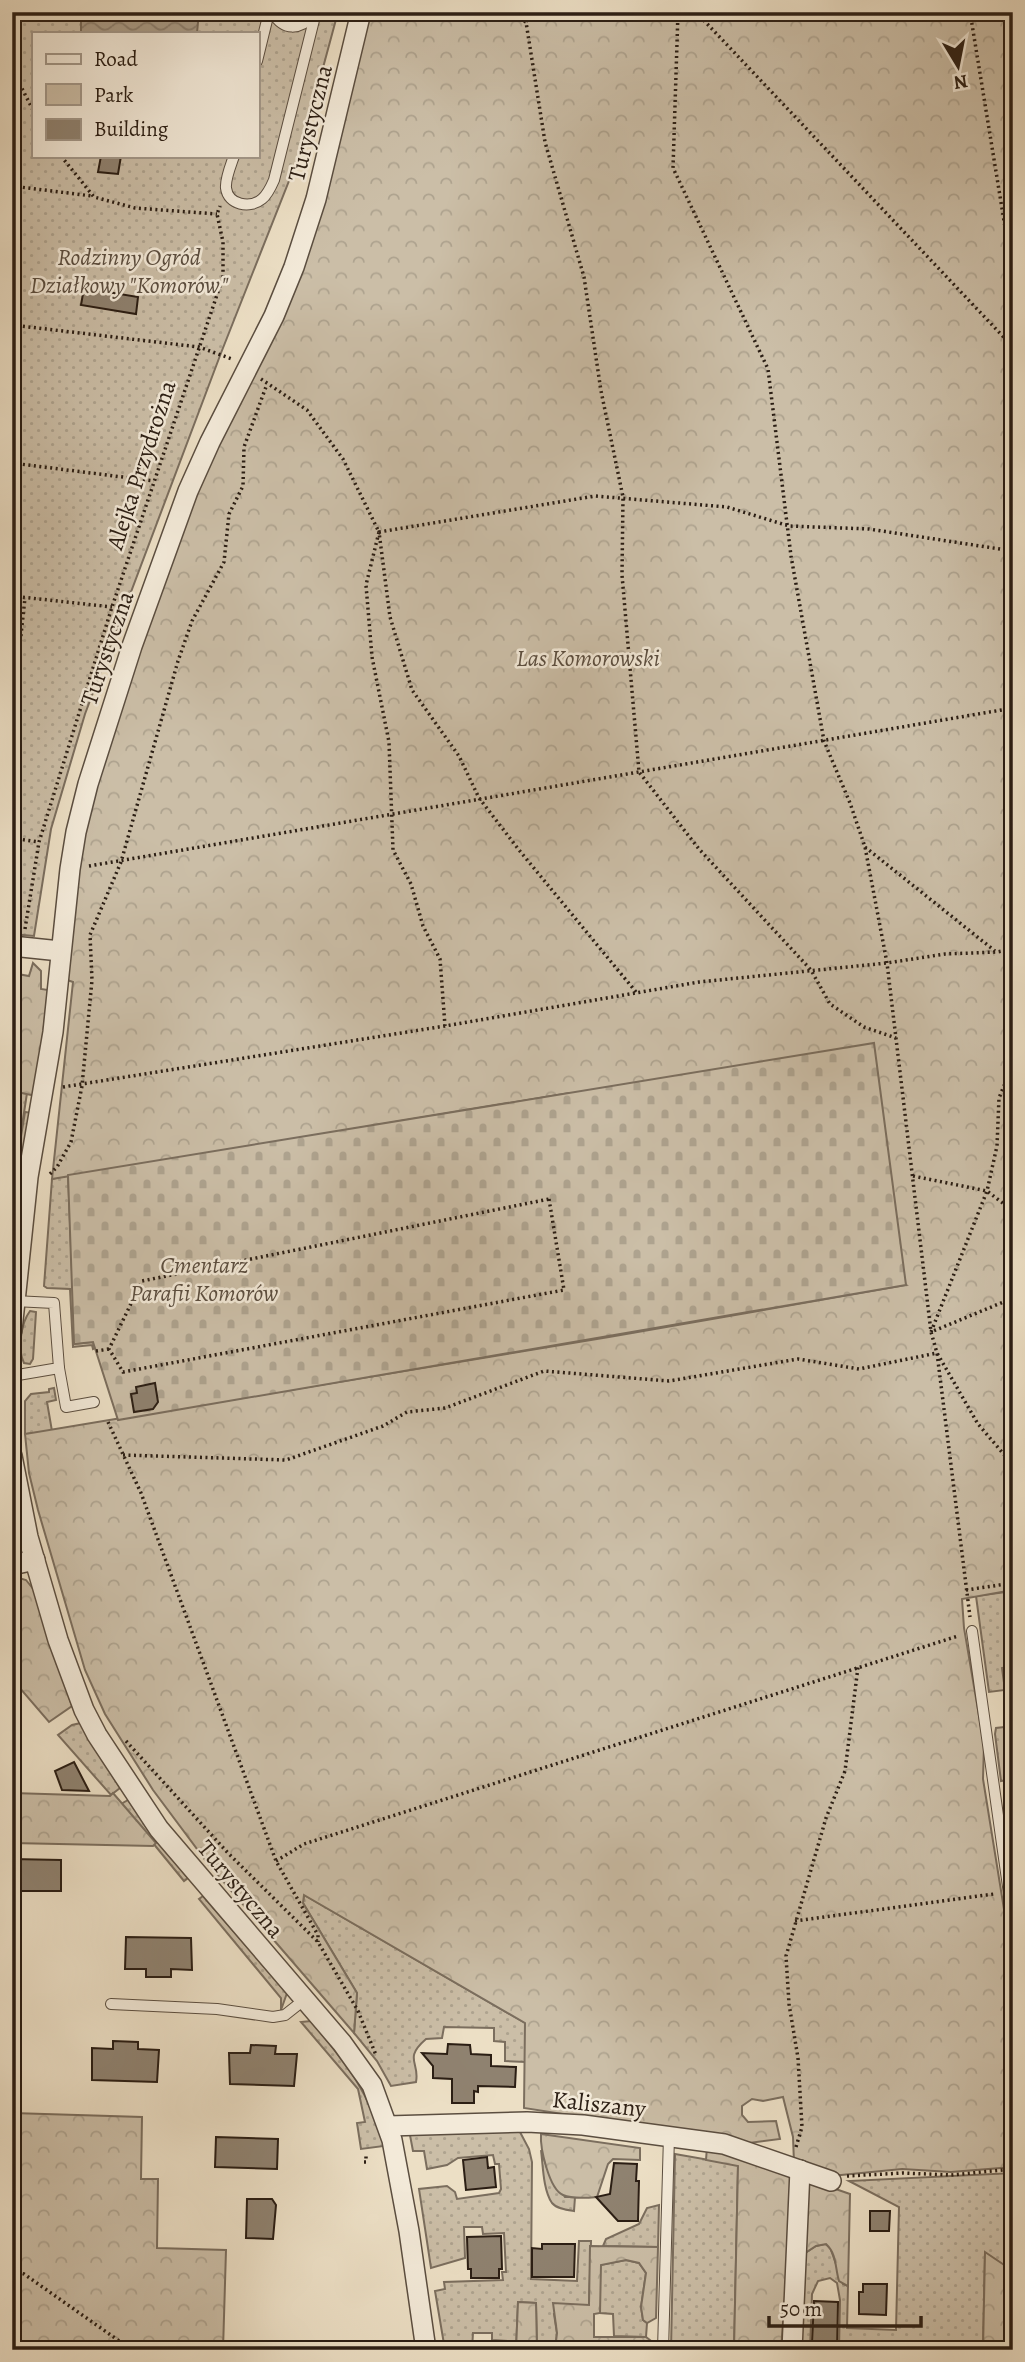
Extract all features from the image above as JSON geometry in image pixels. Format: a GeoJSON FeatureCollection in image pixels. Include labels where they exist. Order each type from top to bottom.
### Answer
{"type":"FeatureCollection","features":[{"type":"Feature","properties":{"kind":"street","name":"Turystyczna"},"geometry":{"type":"LineString","coordinates":[[12,1330],[28,1177],[53,1032],[70,869],[88,784],[132,646],[188,491],[274,316],[310,220],[361,12]]}},
{"type":"Feature","properties":{"kind":"street"},"geometry":{"type":"LineString","coordinates":[[12,946],[60,951]]}},
{"type":"Feature","properties":{"kind":"street","name":"Turystyczna"},"geometry":{"type":"LineString","coordinates":[[12,1456],[20,1505],[69,1674],[84,1710],[110,1758],[159,1829],[358,2063],[378,2098],[388,2126],[403,2197],[426,2350]]}},
{"type":"Feature","properties":{"kind":"street"},"geometry":{"type":"LineString","coordinates":[[12,1566],[35,1560]]}},
{"type":"Feature","properties":{"kind":"street","name":"Kaliszany"},"geometry":{"type":"LineString","coordinates":[[388,2126],[527,2122],[669,2136],[724,2144],[831,2181]]}},
{"type":"Feature","properties":{"kind":"street"},"geometry":{"type":"LineString","coordinates":[[792,2350],[795,2168]]}},
{"type":"Feature","properties":{"kind":"lane"},"geometry":{"type":"LineString","coordinates":[[270,12],[284,26],[292,28],[307,23],[316,13]]}},
{"type":"Feature","properties":{"kind":"lane"},"geometry":{"type":"LineString","coordinates":[[259,53],[270,12]]}},
{"type":"Feature","properties":{"kind":"lane"},"geometry":{"type":"LineString","coordinates":[[233,158],[226,186],[228,193],[240,204],[261,200],[274,180],[316,13]]}},
{"type":"Feature","properties":{"kind":"lane"},"geometry":{"type":"LineString","coordinates":[[14,1301],[54,1303],[59,1367],[66,1406],[94,1402]]}},
{"type":"Feature","properties":{"kind":"lane"},"geometry":{"type":"LineString","coordinates":[[12,1376],[59,1367]]}},
{"type":"Feature","properties":{"kind":"lane"},"geometry":{"type":"LineString","coordinates":[[972,1631],[1013,1922]]}},
{"type":"Feature","properties":{"kind":"lane"},"geometry":{"type":"LineString","coordinates":[[111,2004],[217,2008],[273,2017],[285,2015],[304,2000]]}},
{"type":"Feature","properties":{"kind":"lane"},"geometry":{"type":"LineString","coordinates":[[663,2350],[669,2136]]}},
{"type":"Feature","properties":{"kind":"path"},"geometry":{"type":"LineString","coordinates":[[504,12],[526,22]]}},
{"type":"Feature","properties":{"kind":"path"},"geometry":{"type":"LineString","coordinates":[[529,12],[526,22],[545,142],[584,277],[601,391],[623,497],[622,575],[639,772],[699,849],[811,971],[830,1004],[864,1027],[896,1038]]}},
{"type":"Feature","properties":{"kind":"path"},"geometry":{"type":"LineString","coordinates":[[276,1861],[304,1844],[972,1631],[937,1353],[931,1332],[887,963],[865,847],[824,741],[791,556],[768,369],[673,168],[678,12]]}},
{"type":"Feature","properties":{"kind":"path"},"geometry":{"type":"LineString","coordinates":[[696,12],[1013,347]]}},
{"type":"Feature","properties":{"kind":"path"},"geometry":{"type":"LineString","coordinates":[[970,12],[1013,276]]}},
{"type":"Feature","properties":{"kind":"path"},"geometry":{"type":"LineString","coordinates":[[12,69],[32,108]]}},
{"type":"Feature","properties":{"kind":"path"},"geometry":{"type":"LineString","coordinates":[[63,158],[94,197]]}},
{"type":"Feature","properties":{"kind":"path"},"geometry":{"type":"LineString","coordinates":[[12,186],[94,197]]}},
{"type":"Feature","properties":{"kind":"path","name":"Alejka Przydrożna"},"geometry":{"type":"LineString","coordinates":[[26,929],[39,842],[111,607],[223,277],[223,242],[217,214],[135,208],[94,197]]}},
{"type":"Feature","properties":{"kind":"path"},"geometry":{"type":"LineString","coordinates":[[12,325],[199,346],[220,353]]}},
{"type":"Feature","properties":{"kind":"path"},"geometry":{"type":"LineString","coordinates":[[248,368],[307,410],[343,459],[379,532],[390,617],[412,690],[459,756],[479,798],[636,992]]}},
{"type":"Feature","properties":{"kind":"path"},"geometry":{"type":"LineString","coordinates":[[50,1174],[71,1142],[82,1086],[92,980],[90,935],[121,862],[178,661],[192,621],[224,562],[229,514],[243,486],[244,447],[267,384]]}},
{"type":"Feature","properties":{"kind":"path"},"geometry":{"type":"LineString","coordinates":[[12,463],[154,481]]}},
{"type":"Feature","properties":{"kind":"path"},"geometry":{"type":"LineString","coordinates":[[379,532],[596,496],[727,507],[789,527],[869,529],[1013,551]]}},
{"type":"Feature","properties":{"kind":"path"},"geometry":{"type":"LineString","coordinates":[[379,532],[366,585],[372,657],[389,742],[393,850],[411,884],[424,926],[440,960],[445,1026]]}},
{"type":"Feature","properties":{"kind":"path"},"geometry":{"type":"LineString","coordinates":[[12,596],[111,607]]}},
{"type":"Feature","properties":{"kind":"path"},"geometry":{"type":"LineString","coordinates":[[12,718],[25,598]]}},
{"type":"Feature","properties":{"kind":"path"},"geometry":{"type":"LineString","coordinates":[[70,869],[1013,708]]}},
{"type":"Feature","properties":{"kind":"path"},"geometry":{"type":"LineString","coordinates":[[12,838],[39,842]]}},
{"type":"Feature","properties":{"kind":"path"},"geometry":{"type":"LineString","coordinates":[[865,847],[997,952]]}},
{"type":"Feature","properties":{"kind":"path"},"geometry":{"type":"LineString","coordinates":[[62,1087],[82,1086],[698,982],[887,963],[945,954],[1013,949]]}},
{"type":"Feature","properties":{"kind":"path"},"geometry":{"type":"LineString","coordinates":[[931,1332],[987,1191],[997,1146],[999,1098],[1013,1064]]}},
{"type":"Feature","properties":{"kind":"path"},"geometry":{"type":"LineString","coordinates":[[913,1176],[987,1191],[1013,1211]]}},
{"type":"Feature","properties":{"kind":"path"},"geometry":{"type":"LineString","coordinates":[[548,1199],[564,1290],[123,1372],[109,1349],[142,1281],[548,1199]]}},
{"type":"Feature","properties":{"kind":"path"},"geometry":{"type":"LineString","coordinates":[[931,1332],[1013,1298]]}},
{"type":"Feature","properties":{"kind":"path"},"geometry":{"type":"LineString","coordinates":[[96,1351],[109,1349]]}},
{"type":"Feature","properties":{"kind":"path"},"geometry":{"type":"LineString","coordinates":[[123,1455],[286,1460],[383,1426],[407,1412],[445,1408],[544,1371],[670,1381],[798,1359],[859,1368],[937,1353]]}},
{"type":"Feature","properties":{"kind":"path"},"geometry":{"type":"LineString","coordinates":[[937,1353],[978,1424],[1013,1465]]}},
{"type":"Feature","properties":{"kind":"path"},"geometry":{"type":"LineString","coordinates":[[108,1422],[141,1493],[276,1861],[318,1935],[318,1942]]}},
{"type":"Feature","properties":{"kind":"path"},"geometry":{"type":"LineString","coordinates":[[966,1590],[1013,1583]]}},
{"type":"Feature","properties":{"kind":"path"},"geometry":{"type":"LineString","coordinates":[[795,2168],[802,2127],[798,2058],[789,2004],[786,1956],[826,1818],[845,1771],[858,1666]]}},
{"type":"Feature","properties":{"kind":"path"},"geometry":{"type":"LineString","coordinates":[[125,1739],[228,1853],[318,1942],[358,2011],[371,2039],[376,2061]]}},
{"type":"Feature","properties":{"kind":"path"},"geometry":{"type":"LineString","coordinates":[[795,1921],[1008,1892]]}},
{"type":"Feature","properties":{"kind":"path"},"geometry":{"type":"LineString","coordinates":[[363,2162],[366,2162],[366,2154]]}},
{"type":"Feature","properties":{"kind":"path"},"geometry":{"type":"LineString","coordinates":[[831,2181],[845,2176],[903,2173],[951,2175],[1013,2169]]}},
{"type":"Feature","properties":{"kind":"path"},"geometry":{"type":"LineString","coordinates":[[12,2271],[24,2274],[132,2350]]}},
{"type":"Feature","properties":{"kind":"green space","name":"Rodzinny Ogród Działkowy \"Komorów\""},"geometry":{"type":"Polygon","coordinates":[[[12,12],[338,12],[300,153],[221,353],[85,714],[51,829],[34,936],[12,934],[12,12]]]}},
{"type":"Feature","properties":{"kind":"green space","name":"Las Komorowski"},"geometry":{"type":"Polygon","coordinates":[[[369,12],[1013,12],[1013,1590],[962,1599],[964,1628],[984,1745],[983,1779],[1013,1965],[1013,2167],[951,2172],[902,2169],[831,2176],[794,2163],[793,2137],[783,2097],[763,2101],[752,2099],[742,2106],[742,2115],[748,2122],[776,2121],[780,2139],[749,2143],[524,2108],[525,2023],[304,1895],[303,1903],[357,1993],[354,2033],[209,1865],[153,1790],[105,1714],[85,1670],[38,1510],[29,1473],[25,1434],[906,1285],[569,1093],[52,1179],[73,982],[67,980],[71,915],[84,833],[116,718],[202,477],[239,405],[369,12]]]}},
{"type":"Feature","properties":{"kind":"green space"},"geometry":{"type":"Polygon","coordinates":[[[33,963],[41,971],[41,989],[48,990],[36,1096],[12,1091],[12,973],[29,976],[33,963]]]}},
{"type":"Feature","properties":{"kind":"green space","name":"Cmentarz Parafii Komorów"},"geometry":{"type":"Polygon","coordinates":[[[874,1043],[906,1285],[118,1420],[93,1342],[74,1344],[68,1175],[874,1043]]]}},
{"type":"Feature","properties":{"kind":"green space"},"geometry":{"type":"Polygon","coordinates":[[[12,1091],[27,1093],[15,1172],[12,1172],[12,1091]]]}},
{"type":"Feature","properties":{"kind":"green space"},"geometry":{"type":"Polygon","coordinates":[[[25,1112],[33,1113],[20,1174],[15,1172],[25,1112]]]}},
{"type":"Feature","properties":{"kind":"green space"},"geometry":{"type":"Polygon","coordinates":[[[853,1149],[795,1155],[731,1158],[853,1149]]]}},
{"type":"Feature","properties":{"kind":"green space"},"geometry":{"type":"Polygon","coordinates":[[[68,1175],[75,1344],[93,1342],[93,1349],[92,1345],[73,1347],[70,1289],[44,1286],[52,1179],[68,1175]]]}},
{"type":"Feature","properties":{"kind":"green space"},"geometry":{"type":"Polygon","coordinates":[[[30,1311],[36,1312],[33,1359],[30,1364],[24,1363],[20,1344],[24,1322],[30,1311]]]}},
{"type":"Feature","properties":{"kind":"green space"},"geometry":{"type":"Polygon","coordinates":[[[54,1388],[56,1400],[47,1402],[52,1431],[25,1434],[25,1401],[31,1394],[49,1392],[49,1389],[54,1388]]]}},
{"type":"Feature","properties":{"kind":"green space"},"geometry":{"type":"Polygon","coordinates":[[[12,1576],[26,1580],[34,1590],[72,1706],[49,1722],[12,1679],[12,1576]]]}},
{"type":"Feature","properties":{"kind":"green space"},"geometry":{"type":"Polygon","coordinates":[[[1013,1591],[1013,1666],[1002,1668],[1005,1690],[989,1692],[976,1596],[1013,1591]]]}},
{"type":"Feature","properties":{"kind":"green space"},"geometry":{"type":"Polygon","coordinates":[[[81,1723],[120,1788],[111,1795],[58,1735],[72,1725],[81,1723]]]}},
{"type":"Feature","properties":{"kind":"green space"},"geometry":{"type":"Polygon","coordinates":[[[1013,1726],[1013,1779],[1001,1781],[996,1728],[1013,1726]]]}},
{"type":"Feature","properties":{"kind":"green space"},"geometry":{"type":"Polygon","coordinates":[[[12,1793],[110,1796],[113,1793],[156,1843],[153,1846],[12,1843],[12,1793]]]}},
{"type":"Feature","properties":{"kind":"green space"},"geometry":{"type":"Polygon","coordinates":[[[128,1800],[188,1878],[184,1881],[121,1804],[128,1800]]]}},
{"type":"Feature","properties":{"kind":"green space"},"geometry":{"type":"Polygon","coordinates":[[[1013,1803],[1013,1857],[1011,1857],[1004,1806],[1013,1803]]]}},
{"type":"Feature","properties":{"kind":"green space"},"geometry":{"type":"Polygon","coordinates":[[[304,1895],[525,2023],[525,2062],[505,2061],[505,2042],[494,2041],[494,2028],[444,2027],[442,2038],[426,2039],[415,2051],[416,2082],[391,2086],[377,2061],[354,2033],[357,1993],[303,1903],[304,1895]]]}},
{"type":"Feature","properties":{"kind":"green space"},"geometry":{"type":"Polygon","coordinates":[[[203,1896],[287,1993],[281,2010],[281,1998],[199,1899],[203,1896]]]}},
{"type":"Feature","properties":{"kind":"green space"},"geometry":{"type":"Polygon","coordinates":[[[311,2021],[364,2093],[384,2146],[361,2149],[357,2123],[365,2122],[358,2089],[301,2022],[311,2021]]]}},
{"type":"Feature","properties":{"kind":"green space"},"geometry":{"type":"Polygon","coordinates":[[[12,2113],[142,2117],[141,2179],[158,2179],[157,2248],[226,2250],[223,2350],[12,2350],[12,2113]]]}},
{"type":"Feature","properties":{"kind":"green space"},"geometry":{"type":"Polygon","coordinates":[[[409,2130],[520,2132],[532,2162],[531,2279],[577,2281],[579,2241],[591,2241],[589,2306],[554,2314],[557,2333],[555,2350],[537,2350],[536,2303],[518,2302],[516,2350],[507,2350],[507,2341],[492,2340],[492,2333],[473,2333],[472,2350],[445,2350],[435,2291],[445,2289],[444,2282],[503,2280],[502,2272],[506,2272],[504,2233],[483,2234],[482,2227],[464,2227],[465,2258],[431,2268],[419,2189],[447,2186],[455,2192],[457,2199],[499,2193],[499,2164],[495,2164],[493,2155],[458,2158],[447,2165],[427,2169],[424,2151],[413,2151],[409,2130]]]}},
{"type":"Feature","properties":{"kind":"green space"},"geometry":{"type":"Polygon","coordinates":[[[541,2134],[640,2148],[640,2160],[613,2159],[608,2164],[597,2197],[563,2195],[550,2177],[541,2134]]]}},
{"type":"Feature","properties":{"kind":"green space"},"geometry":{"type":"Polygon","coordinates":[[[707,2147],[794,2174],[781,2350],[734,2350],[738,2166],[706,2160],[707,2147]]]}},
{"type":"Feature","properties":{"kind":"green space"},"geometry":{"type":"Polygon","coordinates":[[[541,2150],[547,2168],[565,2197],[575,2197],[574,2211],[557,2207],[549,2198],[541,2150]]]}},
{"type":"Feature","properties":{"kind":"green space"},"geometry":{"type":"Polygon","coordinates":[[[675,2154],[738,2165],[734,2350],[671,2350],[675,2154]]]}},
{"type":"Feature","properties":{"kind":"green space"},"geometry":{"type":"Polygon","coordinates":[[[1013,2173],[1013,2271],[985,2253],[983,2350],[839,2350],[840,2300],[837,2283],[830,2278],[818,2281],[812,2294],[810,2350],[799,2350],[802,2255],[825,2244],[830,2247],[843,2284],[848,2286],[847,2328],[896,2330],[899,2207],[849,2181],[1013,2173]]]}},
{"type":"Feature","properties":{"kind":"green space"},"geometry":{"type":"Polygon","coordinates":[[[804,2178],[850,2194],[848,2286],[839,2281],[834,2257],[826,2244],[816,2246],[802,2255],[804,2178]]]}},
{"type":"Feature","properties":{"kind":"green space"},"geometry":{"type":"Polygon","coordinates":[[[659,2205],[658,2247],[603,2246],[606,2239],[639,2224],[647,2208],[659,2205]]]}},
{"type":"Feature","properties":{"kind":"green space"},"geometry":{"type":"Polygon","coordinates":[[[590,2246],[658,2247],[656,2318],[647,2323],[643,2320],[641,2307],[646,2273],[639,2263],[626,2260],[601,2265],[600,2313],[594,2314],[594,2337],[646,2337],[655,2344],[655,2350],[555,2350],[557,2333],[553,2303],[589,2305],[590,2246]]]}},
{"type":"Feature","properties":{"kind":"green space"},"geometry":{"type":"Polygon","coordinates":[[[985,2252],[1013,2271],[1013,2350],[983,2350],[985,2252]]]}},
{"type":"Feature","properties":{"kind":"green space"},"geometry":{"type":"Polygon","coordinates":[[[626,2260],[639,2263],[646,2273],[641,2307],[643,2320],[647,2323],[646,2337],[614,2336],[613,2314],[600,2313],[600,2265],[626,2260]]]}},
{"type":"Feature","properties":{"kind":"green space"},"geometry":{"type":"Polygon","coordinates":[[[518,2302],[536,2303],[537,2350],[516,2350],[518,2302]]]}},
{"type":"Feature","properties":{"kind":"water"},"geometry":{"type":"Polygon","coordinates":[[[81,12],[199,12],[197,32],[81,32],[81,12]]]}},
{"type":"Feature","properties":{"kind":"building"},"geometry":{"type":"Polygon","coordinates":[[[101,158],[121,158],[118,174],[98,172],[101,158]]]}},
{"type":"Feature","properties":{"kind":"building"},"geometry":{"type":"Polygon","coordinates":[[[84,288],[138,297],[136,314],[81,305],[84,288]]]}},
{"type":"Feature","properties":{"kind":"building"},"geometry":{"type":"Polygon","coordinates":[[[155,1383],[158,1402],[153,1409],[134,1412],[131,1394],[137,1393],[136,1387],[155,1383]]]}},
{"type":"Feature","properties":{"kind":"building"},"geometry":{"type":"Polygon","coordinates":[[[74,1762],[89,1791],[62,1790],[55,1771],[74,1762]]]}},
{"type":"Feature","properties":{"kind":"building"},"geometry":{"type":"Polygon","coordinates":[[[12,1859],[61,1860],[61,1891],[12,1891],[12,1859]]]}},
{"type":"Feature","properties":{"kind":"building"},"geometry":{"type":"Polygon","coordinates":[[[126,1937],[191,1938],[192,1970],[171,1969],[171,1977],[146,1977],[146,1969],[125,1969],[126,1937]]]}},
{"type":"Feature","properties":{"kind":"building"},"geometry":{"type":"Polygon","coordinates":[[[113,2041],[138,2042],[138,2049],[159,2050],[157,2082],[92,2080],[92,2048],[113,2049],[113,2041]]]}},
{"type":"Feature","properties":{"kind":"building"},"geometry":{"type":"Polygon","coordinates":[[[448,2044],[470,2045],[471,2054],[491,2055],[491,2066],[516,2067],[515,2087],[478,2086],[478,2092],[474,2091],[474,2103],[452,2103],[452,2079],[433,2078],[433,2066],[422,2053],[447,2054],[448,2044]]]}},
{"type":"Feature","properties":{"kind":"building"},"geometry":{"type":"Polygon","coordinates":[[[251,2045],[276,2046],[275,2054],[297,2054],[294,2086],[230,2084],[229,2053],[250,2053],[251,2045]]]}},
{"type":"Feature","properties":{"kind":"building"},"geometry":{"type":"Polygon","coordinates":[[[216,2137],[278,2139],[277,2169],[215,2167],[216,2137]]]}},
{"type":"Feature","properties":{"kind":"building"},"geometry":{"type":"Polygon","coordinates":[[[487,2157],[488,2168],[494,2167],[496,2187],[466,2190],[463,2160],[487,2157]]]}},
{"type":"Feature","properties":{"kind":"building"},"geometry":{"type":"Polygon","coordinates":[[[614,2163],[637,2164],[638,2221],[618,2221],[596,2197],[610,2194],[614,2163]]]}},
{"type":"Feature","properties":{"kind":"building"},"geometry":{"type":"Polygon","coordinates":[[[247,2199],[272,2199],[276,2205],[273,2239],[246,2238],[247,2199]]]}},
{"type":"Feature","properties":{"kind":"building"},"geometry":{"type":"Polygon","coordinates":[[[870,2211],[890,2211],[889,2231],[870,2231],[870,2211]]]}},
{"type":"Feature","properties":{"kind":"building"},"geometry":{"type":"Polygon","coordinates":[[[501,2236],[502,2269],[499,2269],[499,2278],[471,2278],[471,2269],[468,2269],[467,2237],[501,2236]]]}},
{"type":"Feature","properties":{"kind":"building"},"geometry":{"type":"Polygon","coordinates":[[[542,2244],[575,2244],[574,2277],[532,2277],[532,2248],[542,2249],[542,2244]]]}},
{"type":"Feature","properties":{"kind":"building"},"geometry":{"type":"Polygon","coordinates":[[[863,2284],[887,2284],[886,2315],[859,2314],[859,2292],[863,2292],[863,2284]]]}},
{"type":"Feature","properties":{"kind":"building"},"geometry":{"type":"Polygon","coordinates":[[[814,2301],[838,2302],[837,2350],[822,2350],[822,2343],[812,2343],[814,2301]]]}}]}
